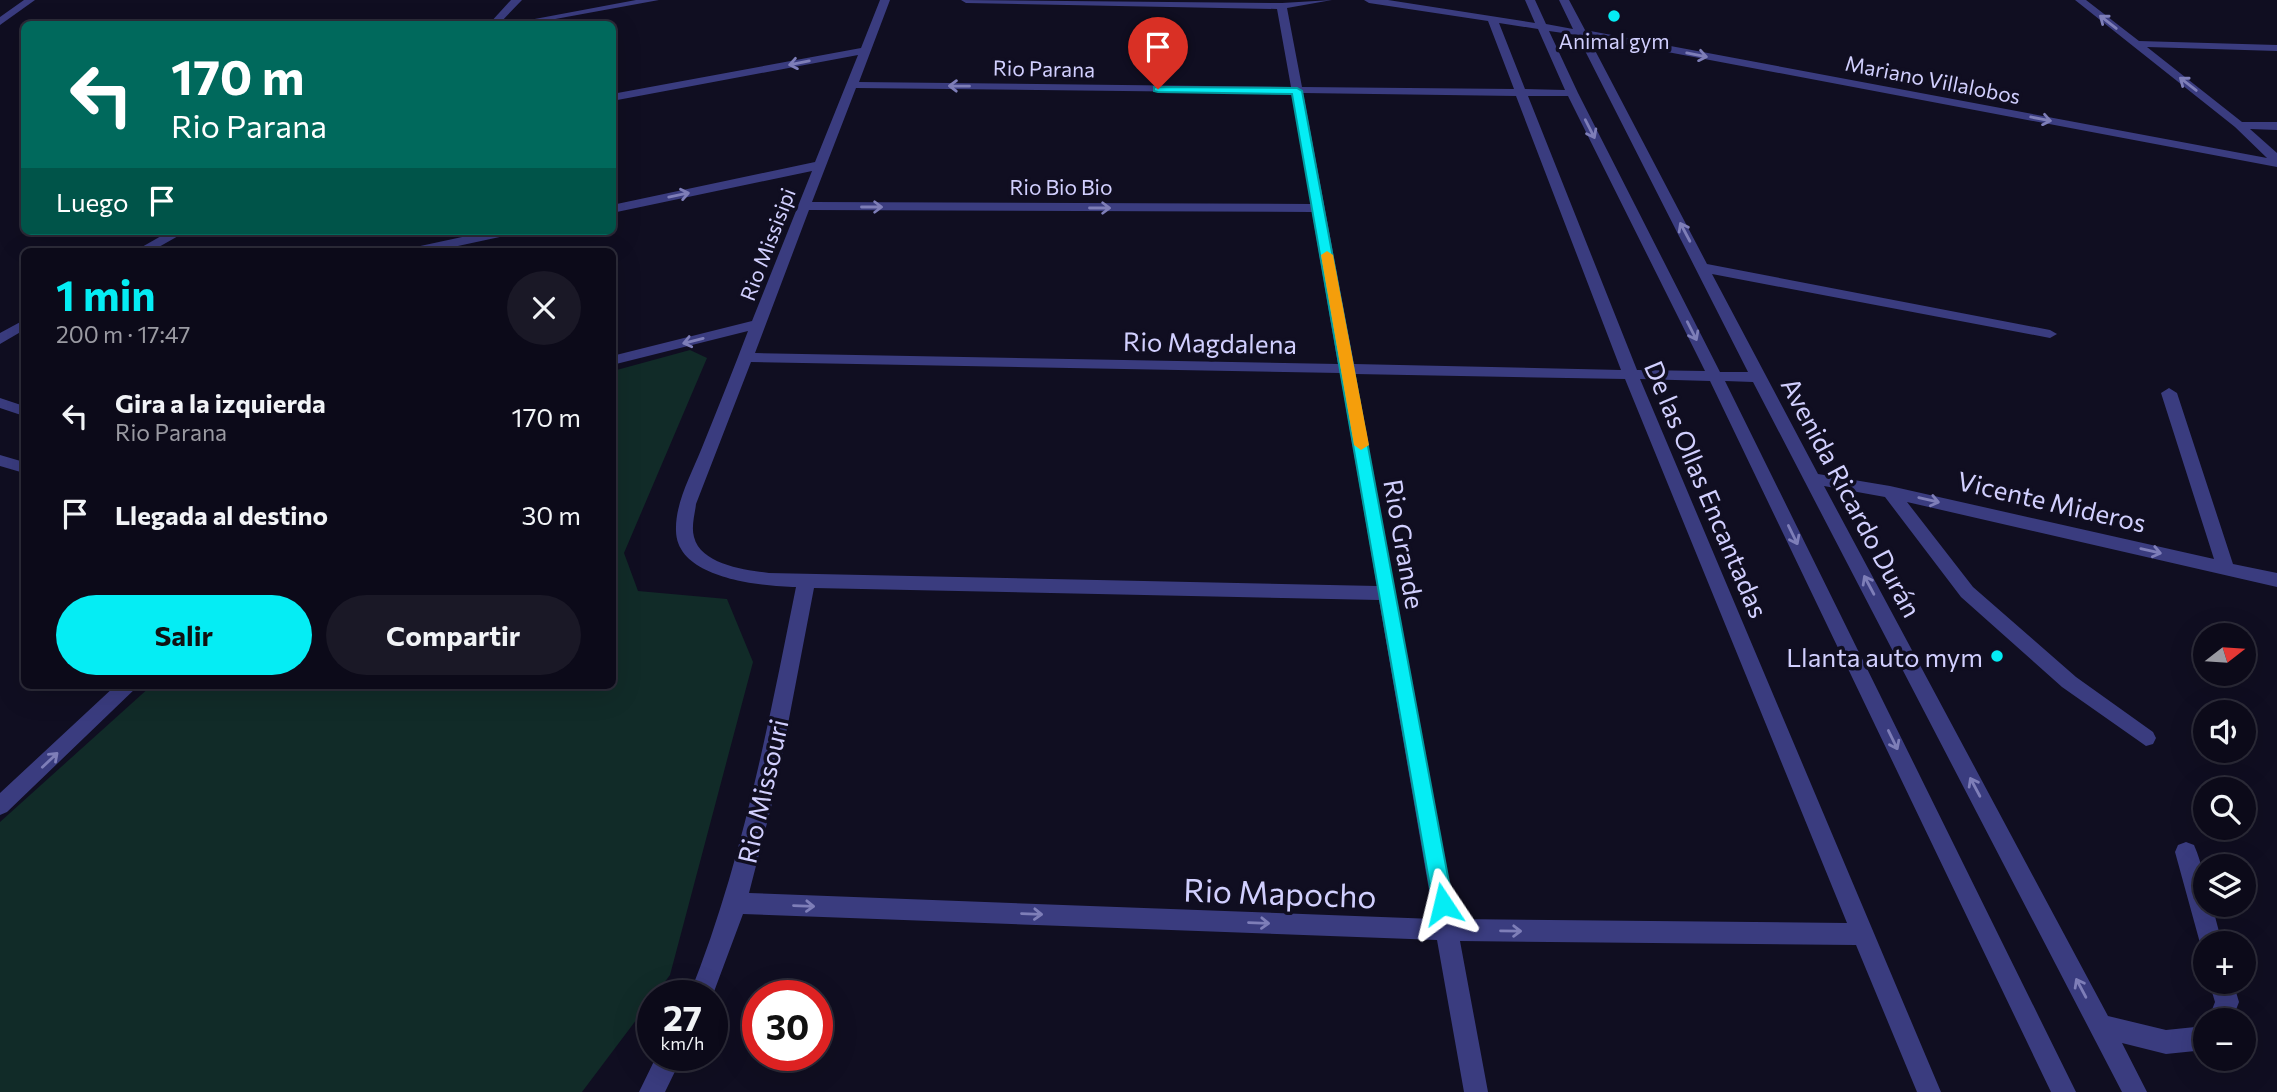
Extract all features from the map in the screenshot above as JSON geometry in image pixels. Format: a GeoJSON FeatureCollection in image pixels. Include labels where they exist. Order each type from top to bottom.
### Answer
{"type":"FeatureCollection","features":[{"type":"Feature","properties":{"kind":"street"},"geometry":{"type":"LineString","coordinates":[[0,22],[30,0]]}},
{"type":"Feature","properties":{"kind":"street"},"geometry":{"type":"LineString","coordinates":[[497,21],[517,0]]}},
{"type":"Feature","properties":{"kind":"street"},"geometry":{"type":"LineString","coordinates":[[531,21],[654,0]]}},
{"type":"Feature","properties":{"kind":"street","name":"Rio Missisipi"},"geometry":{"type":"LineString","coordinates":[[885,0],[688,504],[684,522],[685,540],[696,554],[740,576],[806,582],[1387,593]]}},
{"type":"Feature","properties":{"kind":"street"},"geometry":{"type":"LineString","coordinates":[[967,0],[1282,6],[1326,0]]}},
{"type":"Feature","properties":{"kind":"street","name":"Mariano Villalobos"},"geometry":{"type":"LineString","coordinates":[[1369,0],[1582,33],[2277,161]]}},
{"type":"Feature","properties":{"kind":"street"},"geometry":{"type":"LineString","coordinates":[[1530,0],[1572,93],[1715,376],[2064,1092]]}},
{"type":"Feature","properties":{"kind":"street","name":"Avenida Ricardo Durán"},"geometry":{"type":"LineString","coordinates":[[1564,0],[1758,377],[2135,1092]]}},
{"type":"Feature","properties":{"kind":"street"},"geometry":{"type":"LineString","coordinates":[[2080,0],[2239,125],[2277,161]]}},
{"type":"Feature","properties":{"kind":"street","name":"Rio Grande"},"geometry":{"type":"LineString","coordinates":[[1282,6],[1476,1092]]}},
{"type":"Feature","properties":{"kind":"street","name":"De las Ollas Encantadas"},"geometry":{"type":"LineString","coordinates":[[1492,19],[1631,375],[1929,1092]]}},
{"type":"Feature","properties":{"kind":"street"},"geometry":{"type":"LineString","coordinates":[[2136,44],[2277,48]]}},
{"type":"Feature","properties":{"kind":"street"},"geometry":{"type":"LineString","coordinates":[[616,97],[866,50]]}},
{"type":"Feature","properties":{"kind":"street","name":"Rio Parana"},"geometry":{"type":"LineString","coordinates":[[852,85],[1572,93]]}},
{"type":"Feature","properties":{"kind":"street"},"geometry":{"type":"LineString","coordinates":[[2239,125],[2277,126]]}},
{"type":"Feature","properties":{"kind":"street"},"geometry":{"type":"LineString","coordinates":[[616,208],[821,164]]}},
{"type":"Feature","properties":{"kind":"street","name":"Rio Bio Bio"},"geometry":{"type":"LineString","coordinates":[[804,206],[1318,208]]}},
{"type":"Feature","properties":{"kind":"street"},"geometry":{"type":"LineString","coordinates":[[148,248],[172,235]]}},
{"type":"Feature","properties":{"kind":"street"},"geometry":{"type":"LineString","coordinates":[[430,248],[490,235]]}},
{"type":"Feature","properties":{"kind":"street"},"geometry":{"type":"LineString","coordinates":[[1704,268],[2050,334]]}},
{"type":"Feature","properties":{"kind":"street"},"geometry":{"type":"LineString","coordinates":[[616,360],[759,324]]}},
{"type":"Feature","properties":{"kind":"street"},"geometry":{"type":"LineString","coordinates":[[0,340],[21,326]]}},
{"type":"Feature","properties":{"kind":"street"},"geometry":{"type":"LineString","coordinates":[[0,340],[21,336]]}},
{"type":"Feature","properties":{"kind":"street","name":"Rio Magdalena"},"geometry":{"type":"LineString","coordinates":[[745,357],[1758,377]]}},
{"type":"Feature","properties":{"kind":"street"},"geometry":{"type":"LineString","coordinates":[[2169,393],[2226,568]]}},
{"type":"Feature","properties":{"kind":"street"},"geometry":{"type":"LineString","coordinates":[[0,403],[21,410]]}},
{"type":"Feature","properties":{"kind":"street"},"geometry":{"type":"LineString","coordinates":[[0,460],[21,467]]}},
{"type":"Feature","properties":{"kind":"street","name":"Vicente Mideros"},"geometry":{"type":"LineString","coordinates":[[1814,479],[1891,492],[2277,580]]}},
{"type":"Feature","properties":{"kind":"street"},"geometry":{"type":"LineString","coordinates":[[1891,492],[1967,592],[2068,682],[2146,738]]}},
{"type":"Feature","properties":{"kind":"street","name":"Rio Missouri"},"geometry":{"type":"LineString","coordinates":[[708,980],[723,944],[758,823],[806,582]]}},
{"type":"Feature","properties":{"kind":"street"},"geometry":{"type":"LineString","coordinates":[[0,806],[125,689]]}},
{"type":"Feature","properties":{"kind":"street"},"geometry":{"type":"LineString","coordinates":[[2186,852],[2208,931]]}},
{"type":"Feature","properties":{"kind":"street","name":"Rio Mapocho"},"geometry":{"type":"LineString","coordinates":[[736,903],[1448,930],[1863,934]]}},
{"type":"Feature","properties":{"kind":"street"},"geometry":{"type":"LineString","coordinates":[[2101,1026],[2166,1042],[2193,1039]]}},
{"type":"Feature","properties":{"kind":"street"},"geometry":{"type":"LineString","coordinates":[[651,1092],[662,1071]]}},
{"type":"Feature","properties":{"kind":"green space"},"geometry":{"type":"Polygon","coordinates":[[[690,350],[707,358],[624,553],[638,591],[727,599],[753,662],[670,975],[666,980],[637,980],[637,1019],[582,1092],[0,1092],[0,822],[148,689],[616,689],[616,370],[690,350]]]}},
{"type":"Feature","properties":{"kind":"slow traffic"},"geometry":{"type":"LineString","coordinates":[[1327,255],[1361,445]]}},
{"type":"Feature","properties":{"kind":"place","name":"Animal gym"},"geometry":{"type":"Point","coordinates":[1614,16]}},
{"type":"Feature","properties":{"kind":"place","name":"Llanta auto mym"},"geometry":{"type":"Point","coordinates":[1997,656]}},
{"type":"Feature","properties":{"kind":"route"},"geometry":{"type":"LineString","coordinates":[[1158,89],[1297,91],[1443,904]]}}]}
